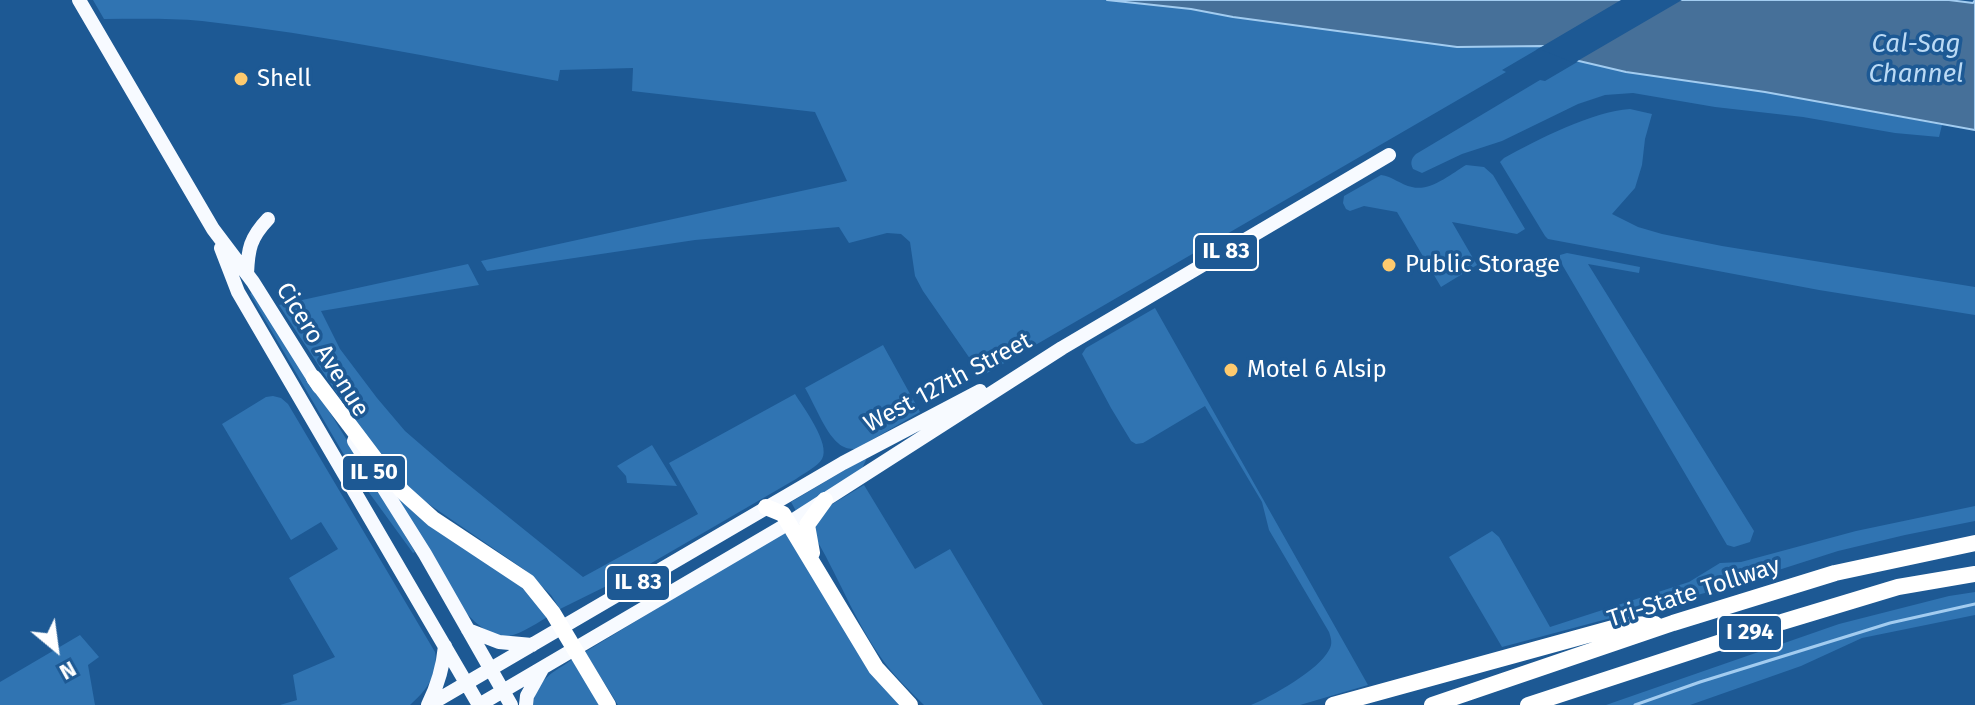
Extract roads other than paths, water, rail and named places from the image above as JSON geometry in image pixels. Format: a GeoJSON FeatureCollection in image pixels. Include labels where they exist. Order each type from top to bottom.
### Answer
{"type":"FeatureCollection","features":[{"type":"Feature","properties":{"kind":"highway"},"geometry":{"type":"LineString","coordinates":[[314,378],[403,492],[433,519],[528,582],[553,613],[608,705]]}},
{"type":"Feature","properties":{"kind":"highway"},"geometry":{"type":"LineString","coordinates":[[817,569],[807,525],[825,500]]}},
{"type":"Feature","properties":{"kind":"highway"},"geometry":{"type":"LineString","coordinates":[[766,507],[783,514],[876,668],[910,705]]}},
{"type":"Feature","properties":{"kind":"highway","name":"Tri-State Tollway"},"geometry":{"type":"LineString","coordinates":[[1432,705],[1673,623],[1835,573],[1975,543]]}},
{"type":"Feature","properties":{"kind":"highway","name":"I 294"},"geometry":{"type":"LineString","coordinates":[[1528,705],[1898,587],[1975,574]]}},
{"type":"Feature","properties":{"kind":"highway"},"geometry":{"type":"LineString","coordinates":[[1333,705],[1624,625],[1673,623]]}},
{"type":"Feature","properties":{"kind":"highway"},"geometry":{"type":"LineString","coordinates":[[1556,705],[1684,654]]}},
{"type":"Feature","properties":{"kind":"main road","name":"Cicero Avenue"},"geometry":{"type":"LineString","coordinates":[[79,0],[213,229],[247,274],[425,554],[511,705]]}},
{"type":"Feature","properties":{"kind":"main road","name":"IL 83"},"geometry":{"type":"LineString","coordinates":[[1062,348],[1389,155]]}},
{"type":"Feature","properties":{"kind":"main road"},"geometry":{"type":"LineString","coordinates":[[247,274],[248,251],[256,232],[268,219]]}},
{"type":"Feature","properties":{"kind":"main road","name":"Cicero Avenue"},"geometry":{"type":"LineString","coordinates":[[213,229],[238,292],[479,705]]}},
{"type":"Feature","properties":{"kind":"main road","name":"West 127th Street"},"geometry":{"type":"LineString","coordinates":[[479,705],[789,523],[1062,348]]}},
{"type":"Feature","properties":{"kind":"main road","name":"West 127th Street"},"geometry":{"type":"LineString","coordinates":[[429,705],[843,463],[1062,348]]}},
{"type":"Feature","properties":{"kind":"main road"},"geometry":{"type":"LineString","coordinates":[[468,630],[499,642],[536,643]]}},
{"type":"Feature","properties":{"kind":"main road"},"geometry":{"type":"LineString","coordinates":[[429,705],[439,683],[445,646]]}},
{"type":"Feature","properties":{"kind":"main road"},"geometry":{"type":"LineString","coordinates":[[526,705],[527,696],[548,664]]}},
{"type":"Feature","properties":{"kind":"water","name":"Cal-Sag Channel"},"geometry":{"type":"Polygon","coordinates":[[[1107,0],[1949,0],[1973,3],[1975,0],[1975,130],[1765,92],[1626,72],[1579,61],[1543,46],[1457,47],[1107,0]]]}},
{"type":"Feature","properties":{"kind":"waterway"},"geometry":{"type":"LineString","coordinates":[[1635,705],[1890,623],[1975,604]]}},
{"type":"Feature","properties":{"kind":"place","name":"Shell"},"geometry":{"type":"Point","coordinates":[241,79]}},
{"type":"Feature","properties":{"kind":"place","name":"Public Storage"},"geometry":{"type":"Point","coordinates":[1389,265]}},
{"type":"Feature","properties":{"kind":"place","name":"Motel 6 Alsip"},"geometry":{"type":"Point","coordinates":[1231,370]}}]}
